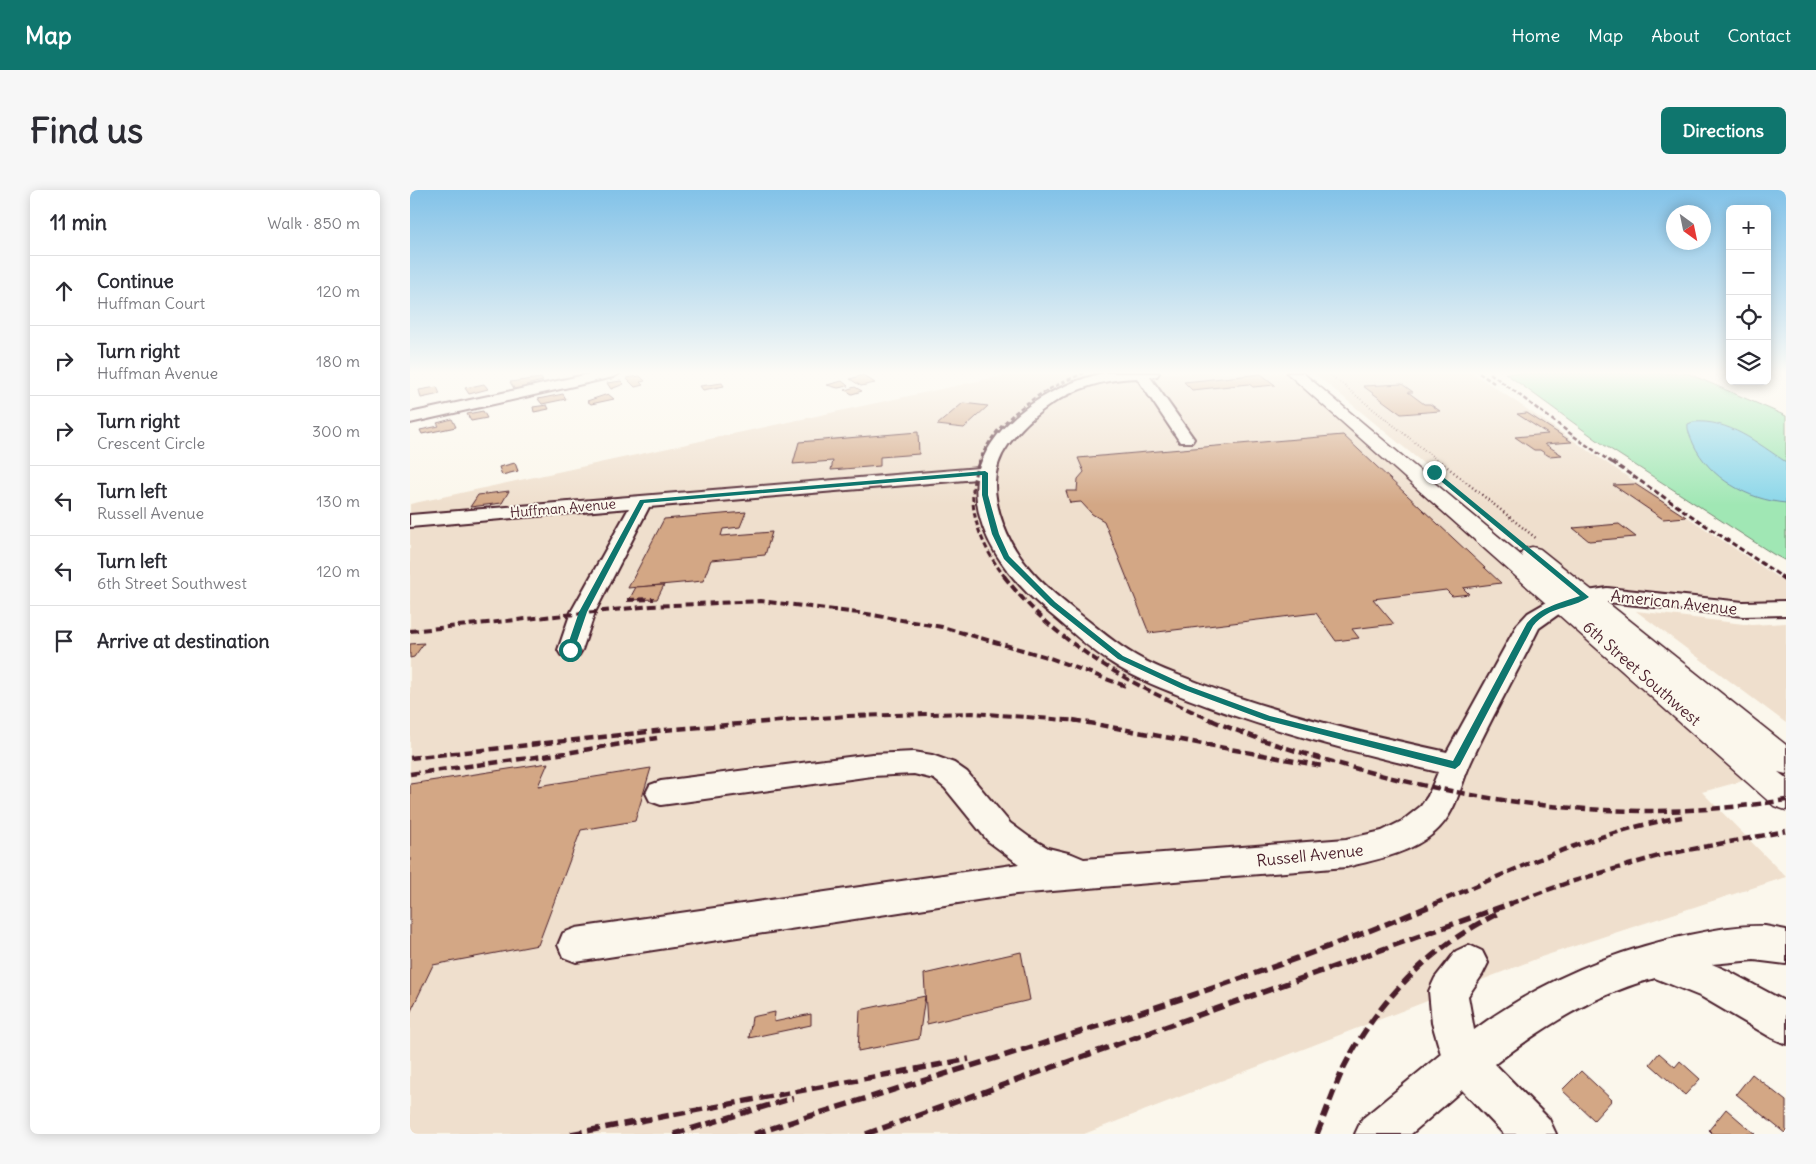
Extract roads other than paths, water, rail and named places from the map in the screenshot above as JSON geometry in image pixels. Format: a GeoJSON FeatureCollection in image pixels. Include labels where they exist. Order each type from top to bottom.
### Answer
{"type":"FeatureCollection","features":[{"type":"Feature","properties":{"kind":"main road","name":"6th Street Southwest"},"geometry":{"type":"LineString","coordinates":[[1348,417],[1574,600],[1786,762]]}},
{"type":"Feature","properties":{"kind":"main road","name":"6th Street Southwest"},"geometry":{"type":"LineString","coordinates":[[1364,417],[1574,600],[1786,797]]}},
{"type":"Feature","properties":{"kind":"street"},"geometry":{"type":"LineString","coordinates":[[1025,417],[992,455],[985,473],[985,495],[996,534],[1006,557],[1053,604],[1120,657],[1201,694],[1268,718],[1455,765]]}},
{"type":"Feature","properties":{"kind":"street"},"geometry":{"type":"LineString","coordinates":[[1173,417],[1186,439]]}},
{"type":"Feature","properties":{"kind":"street","name":"Huffman Avenue"},"geometry":{"type":"LineString","coordinates":[[410,521],[985,473]]}},
{"type":"Feature","properties":{"kind":"street"},"geometry":{"type":"LineString","coordinates":[[570,650],[583,612],[642,502]]}},
{"type":"Feature","properties":{"kind":"street","name":"American Avenue"},"geometry":{"type":"LineString","coordinates":[[1574,600],[1617,595],[1743,609],[1786,608]]}},
{"type":"Feature","properties":{"kind":"street","name":"Russell Avenue"},"geometry":{"type":"LineString","coordinates":[[576,945],[1006,880],[1346,853],[1375,848],[1396,840],[1416,828],[1431,815],[1442,800],[1455,765],[1529,625],[1546,610],[1574,600]]}},
{"type":"Feature","properties":{"kind":"street"},"geometry":{"type":"LineString","coordinates":[[662,793],[872,764],[914,763],[932,766],[944,771],[956,780],[999,832],[1018,847],[1040,860],[1094,872]]}},
{"type":"Feature","properties":{"kind":"street"},"geometry":{"type":"LineString","coordinates":[[1377,1134],[1464,1062],[1518,1022],[1579,988],[1665,956],[1723,945],[1772,943],[1786,947]]}},
{"type":"Feature","properties":{"kind":"street"},"geometry":{"type":"LineString","coordinates":[[1656,960],[1715,984],[1786,1024]]}},
{"type":"Feature","properties":{"kind":"street"},"geometry":{"type":"LineString","coordinates":[[1468,963],[1448,991],[1452,1023],[1464,1062],[1534,1134]]}},
{"type":"Feature","properties":{"kind":"water"},"geometry":{"type":"Polygon","coordinates":[[[1693,422],[1719,424],[1731,428],[1786,462],[1786,503],[1772,501],[1744,492],[1719,477],[1700,456],[1693,443],[1688,424],[1693,422]]]}},
{"type":"Feature","properties":{"kind":"railway"},"geometry":{"type":"LineString","coordinates":[[978,464],[996,432],[1010,417]]}},
{"type":"Feature","properties":{"kind":"railway"},"geometry":{"type":"LineString","coordinates":[[1549,417],[1614,464]]}},
{"type":"Feature","properties":{"kind":"railway"},"geometry":{"type":"LineString","coordinates":[[979,462],[974,477],[973,493],[977,523],[988,551],[1005,577]]}},
{"type":"Feature","properties":{"kind":"railway"},"geometry":{"type":"LineString","coordinates":[[1612,462],[1782,577]]}},
{"type":"Feature","properties":{"kind":"railway"},"geometry":{"type":"LineString","coordinates":[[1004,576],[1025,601],[1048,623],[1099,662],[1155,694],[1214,721]]}},
{"type":"Feature","properties":{"kind":"railway"},"geometry":{"type":"LineString","coordinates":[[1780,576],[1786,580]]}},
{"type":"Feature","properties":{"kind":"railway"},"geometry":{"type":"LineString","coordinates":[[627,600],[654,599]]}},
{"type":"Feature","properties":{"kind":"railway"},"geometry":{"type":"LineString","coordinates":[[410,631],[652,606],[761,601],[867,614],[942,627],[1047,657],[1128,687]]}},
{"type":"Feature","properties":{"kind":"railway"},"geometry":{"type":"LineString","coordinates":[[775,721],[848,716],[973,713],[1078,721]]}},
{"type":"Feature","properties":{"kind":"railway"},"geometry":{"type":"LineString","coordinates":[[410,758],[675,729],[792,720]]}},
{"type":"Feature","properties":{"kind":"railway"},"geometry":{"type":"LineString","coordinates":[[1073,720],[1078,721]]}},
{"type":"Feature","properties":{"kind":"railway"},"geometry":{"type":"LineString","coordinates":[[1211,720],[1278,745],[1347,766],[1456,792],[1510,801],[1620,811],[1675,811],[1786,800]]}},
{"type":"Feature","properties":{"kind":"railway"},"geometry":{"type":"LineString","coordinates":[[1078,721],[1322,766]]}},
{"type":"Feature","properties":{"kind":"railway"},"geometry":{"type":"LineString","coordinates":[[410,774],[566,753],[657,738]]}},
{"type":"Feature","properties":{"kind":"railway"},"geometry":{"type":"LineString","coordinates":[[1434,904],[1525,865],[1586,842],[1617,832],[1682,817]]}},
{"type":"Feature","properties":{"kind":"railway"},"geometry":{"type":"LineString","coordinates":[[1509,904],[1567,883],[1662,855],[1786,831]]}},
{"type":"Feature","properties":{"kind":"railway"},"geometry":{"type":"LineString","coordinates":[[754,1134],[1184,998],[1354,937],[1437,903]]}},
{"type":"Feature","properties":{"kind":"railway"},"geometry":{"type":"LineString","coordinates":[[866,1134],[1512,903]]}},
{"type":"Feature","properties":{"kind":"railway"},"geometry":{"type":"LineString","coordinates":[[1317,1134],[1344,1067],[1373,1019],[1391,997],[1430,957],[1476,925],[1501,912]]}},
{"type":"Feature","properties":{"kind":"railway"},"geometry":{"type":"LineString","coordinates":[[571,1134],[969,1059]]}},
{"type":"Feature","properties":{"kind":"railway"},"geometry":{"type":"LineString","coordinates":[[674,1134],[793,1098]]}}]}
